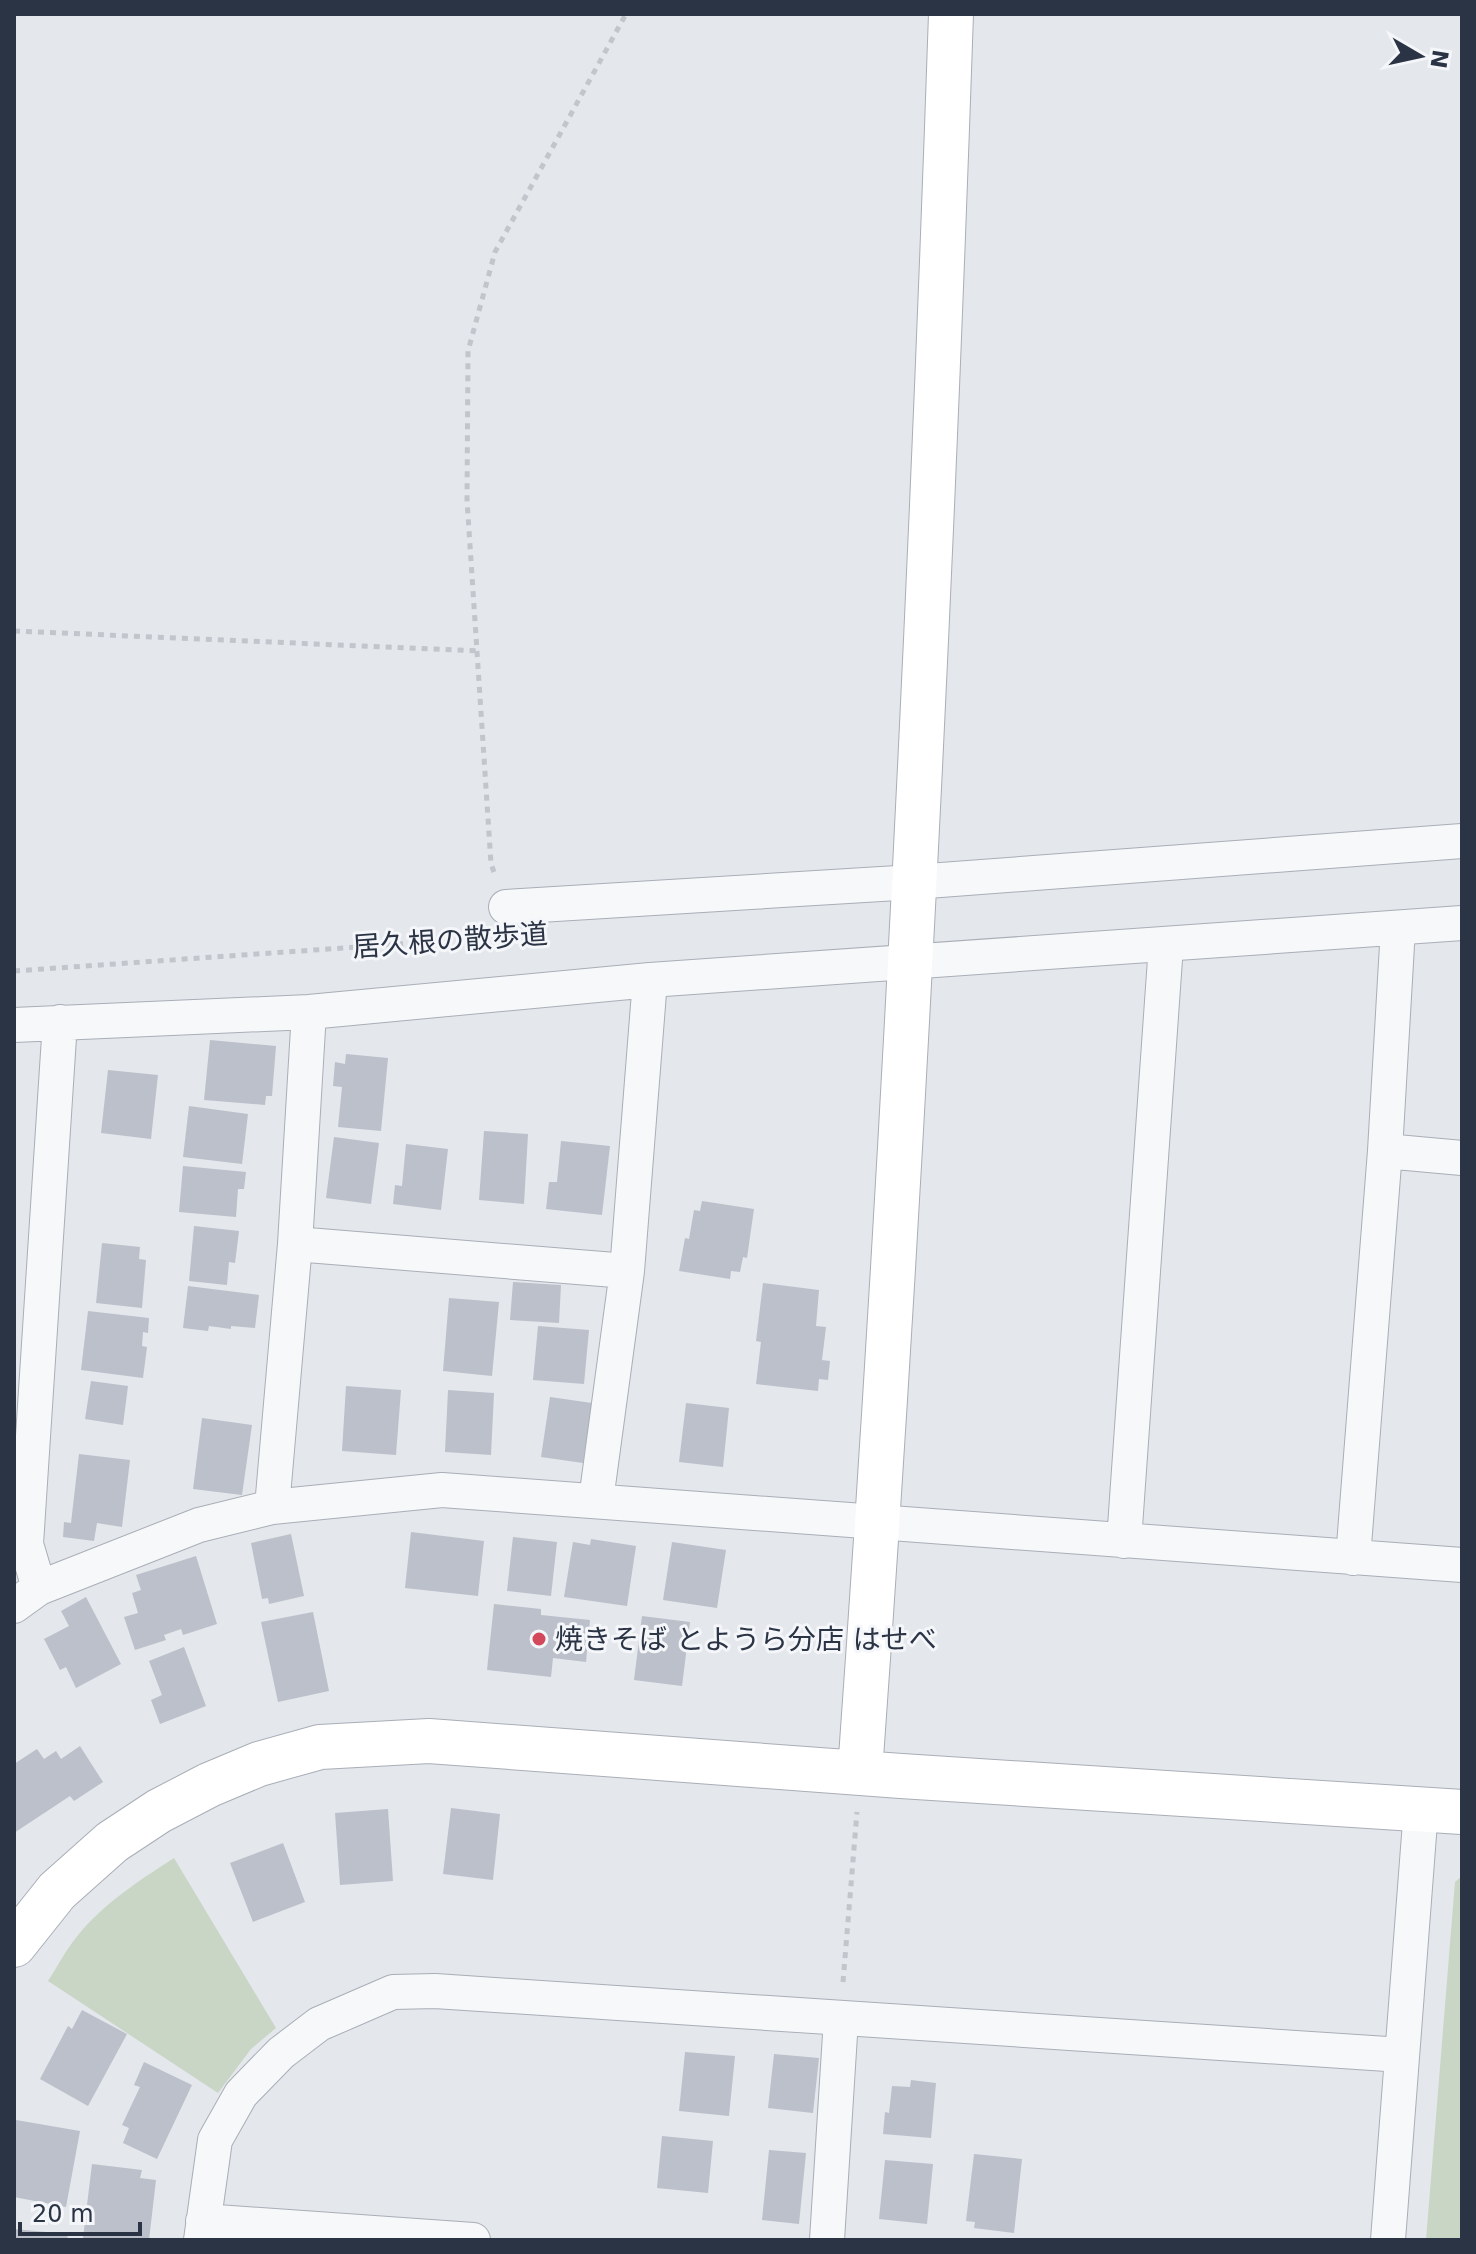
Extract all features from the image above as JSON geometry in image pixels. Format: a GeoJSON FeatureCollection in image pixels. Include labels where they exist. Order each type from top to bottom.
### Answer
{"type":"FeatureCollection","features":[{"type":"Feature","properties":{"kind":"street"},"geometry":{"type":"LineString","coordinates":[[860,1772],[910,963],[938,406],[951,14]]}},
{"type":"Feature","properties":{"kind":"street"},"geometry":{"type":"LineString","coordinates":[[504,922],[914,882],[1462,841]]}},
{"type":"Feature","properties":{"kind":"street"},"geometry":{"type":"LineString","coordinates":[[14,1025],[309,1012],[650,980],[1462,923]]}},
{"type":"Feature","properties":{"kind":"street"},"geometry":{"type":"LineString","coordinates":[[1353,1558],[1385,1151],[1398,928]]}},
{"type":"Feature","properties":{"kind":"street"},"geometry":{"type":"LineString","coordinates":[[1124,1541],[1166,945]]}},
{"type":"Feature","properties":{"kind":"street"},"geometry":{"type":"LineString","coordinates":[[596,1500],[627,1271],[650,980]]}},
{"type":"Feature","properties":{"kind":"street"},"geometry":{"type":"LineString","coordinates":[[272,1507],[295,1244],[309,1012]]}},
{"type":"Feature","properties":{"kind":"street"},"geometry":{"type":"LineString","coordinates":[[60,1022],[26,1544],[26,1597],[199,1525],[272,1507],[442,1490],[1462,1565]]}},
{"type":"Feature","properties":{"kind":"street"},"geometry":{"type":"LineString","coordinates":[[1385,1151],[1462,1158]]}},
{"type":"Feature","properties":{"kind":"street"},"geometry":{"type":"LineString","coordinates":[[295,1244],[627,1271]]}},
{"type":"Feature","properties":{"kind":"street"},"geometry":{"type":"LineString","coordinates":[[14,1945],[57,1891],[112,1842],[159,1811],[259,1764],[320,1747],[429,1741],[1441,1810],[1402,2055],[1388,2240]]}},
{"type":"Feature","properties":{"kind":"street"},"geometry":{"type":"LineString","coordinates":[[473,2240],[202,2231],[215,2140],[241,2094],[281,2053],[319,2024],[393,1992],[435,1991],[1402,2055]]}},
{"type":"Feature","properties":{"kind":"street"},"geometry":{"type":"LineString","coordinates":[[827,2240],[841,2019]]}},
{"type":"Feature","properties":{"kind":"path"},"geometry":{"type":"LineString","coordinates":[[504,922],[491,864],[467,500],[468,351],[495,252],[626,14]]}},
{"type":"Feature","properties":{"kind":"path"},"geometry":{"type":"LineString","coordinates":[[14,631],[479,651]]}},
{"type":"Feature","properties":{"kind":"path","name":"居久根の散歩道"},"geometry":{"type":"LineString","coordinates":[[14,971],[504,922]]}},
{"type":"Feature","properties":{"kind":"path"},"geometry":{"type":"LineString","coordinates":[[841,2019],[860,1772]]}},
{"type":"Feature","properties":{"kind":"green space"},"geometry":{"type":"Polygon","coordinates":[[[174,1858],[276,2028],[251,2049],[218,2093],[48,1981],[72,1943],[94,1918],[132,1886],[174,1858]]]}},
{"type":"Feature","properties":{"kind":"green space"},"geometry":{"type":"Polygon","coordinates":[[[1462,1876],[1462,2240],[1426,2240],[1455,1882],[1462,1876]]]}},
{"type":"Feature","properties":{"kind":"building"},"geometry":{"type":"Polygon","coordinates":[[[210,1040],[276,1046],[272,1096],[266,1096],[265,1105],[204,1100],[210,1040]]]}},
{"type":"Feature","properties":{"kind":"building"},"geometry":{"type":"Polygon","coordinates":[[[346,1054],[388,1058],[381,1131],[338,1127],[342,1087],[333,1086],[335,1062],[345,1064],[346,1054]]]}},
{"type":"Feature","properties":{"kind":"building"},"geometry":{"type":"Polygon","coordinates":[[[108,1070],[158,1075],[151,1139],[101,1133],[108,1070]]]}},
{"type":"Feature","properties":{"kind":"building"},"geometry":{"type":"Polygon","coordinates":[[[189,1106],[248,1114],[242,1164],[183,1157],[189,1106]]]}},
{"type":"Feature","properties":{"kind":"building"},"geometry":{"type":"Polygon","coordinates":[[[484,1131],[528,1134],[524,1204],[479,1200],[484,1131]]]}},
{"type":"Feature","properties":{"kind":"building"},"geometry":{"type":"Polygon","coordinates":[[[334,1137],[379,1143],[371,1204],[326,1198],[334,1137]]]}},
{"type":"Feature","properties":{"kind":"building"},"geometry":{"type":"Polygon","coordinates":[[[561,1141],[610,1146],[602,1215],[546,1209],[549,1182],[557,1182],[561,1141]]]}},
{"type":"Feature","properties":{"kind":"building"},"geometry":{"type":"Polygon","coordinates":[[[406,1144],[448,1149],[441,1210],[393,1204],[395,1185],[402,1186],[406,1144]]]}},
{"type":"Feature","properties":{"kind":"building"},"geometry":{"type":"Polygon","coordinates":[[[183,1166],[246,1172],[244,1189],[238,1189],[236,1217],[179,1212],[183,1166]]]}},
{"type":"Feature","properties":{"kind":"building"},"geometry":{"type":"Polygon","coordinates":[[[702,1201],[754,1209],[747,1258],[743,1257],[740,1272],[731,1271],[730,1279],[679,1271],[694,1210],[700,1211],[702,1201]]]}},
{"type":"Feature","properties":{"kind":"building"},"geometry":{"type":"Polygon","coordinates":[[[194,1226],[239,1231],[235,1263],[229,1262],[227,1285],[189,1281],[194,1226]]]}},
{"type":"Feature","properties":{"kind":"building"},"geometry":{"type":"Polygon","coordinates":[[[102,1243],[140,1247],[139,1259],[146,1260],[142,1308],[96,1303],[102,1243]]]}},
{"type":"Feature","properties":{"kind":"building"},"geometry":{"type":"Polygon","coordinates":[[[513,1282],[561,1285],[559,1323],[510,1320],[513,1282]]]}},
{"type":"Feature","properties":{"kind":"building"},"geometry":{"type":"Polygon","coordinates":[[[763,1283],[819,1290],[816,1326],[826,1327],[822,1360],[830,1361],[828,1380],[819,1379],[818,1391],[756,1384],[761,1342],[756,1341],[763,1283]]]}},
{"type":"Feature","properties":{"kind":"building"},"geometry":{"type":"Polygon","coordinates":[[[188,1286],[259,1295],[255,1328],[209,1326],[208,1331],[183,1328],[188,1286]]]}},
{"type":"Feature","properties":{"kind":"building"},"geometry":{"type":"Polygon","coordinates":[[[449,1298],[499,1302],[492,1376],[443,1371],[449,1298]]]}},
{"type":"Feature","properties":{"kind":"building"},"geometry":{"type":"Polygon","coordinates":[[[88,1311],[149,1318],[148,1333],[143,1332],[142,1346],[147,1347],[143,1378],[81,1370],[88,1311]]]}},
{"type":"Feature","properties":{"kind":"building"},"geometry":{"type":"Polygon","coordinates":[[[538,1326],[589,1330],[584,1384],[533,1380],[538,1326]]]}},
{"type":"Feature","properties":{"kind":"building"},"geometry":{"type":"Polygon","coordinates":[[[91,1381],[128,1386],[123,1425],[85,1419],[91,1381]]]}},
{"type":"Feature","properties":{"kind":"building"},"geometry":{"type":"Polygon","coordinates":[[[346,1386],[401,1390],[396,1455],[342,1451],[346,1386]]]}},
{"type":"Feature","properties":{"kind":"building"},"geometry":{"type":"Polygon","coordinates":[[[448,1390],[494,1393],[491,1455],[445,1452],[448,1390]]]}},
{"type":"Feature","properties":{"kind":"building"},"geometry":{"type":"Polygon","coordinates":[[[550,1397],[592,1403],[583,1463],[541,1457],[550,1397]]]}},
{"type":"Feature","properties":{"kind":"building"},"geometry":{"type":"Polygon","coordinates":[[[686,1403],[729,1408],[723,1467],[679,1462],[686,1403]]]}},
{"type":"Feature","properties":{"kind":"building"},"geometry":{"type":"Polygon","coordinates":[[[202,1418],[252,1425],[242,1495],[193,1489],[202,1418]]]}},
{"type":"Feature","properties":{"kind":"building"},"geometry":{"type":"Polygon","coordinates":[[[79,1454],[130,1460],[122,1527],[97,1523],[94,1541],[63,1537],[64,1522],[71,1523],[79,1454]]]}},
{"type":"Feature","properties":{"kind":"building"},"geometry":{"type":"Polygon","coordinates":[[[411,1532],[484,1541],[478,1596],[405,1588],[411,1532]]]}},
{"type":"Feature","properties":{"kind":"building"},"geometry":{"type":"Polygon","coordinates":[[[291,1534],[304,1596],[269,1604],[268,1598],[262,1599],[251,1543],[291,1534]]]}},
{"type":"Feature","properties":{"kind":"building"},"geometry":{"type":"Polygon","coordinates":[[[513,1537],[557,1542],[551,1596],[507,1591],[513,1537]]]}},
{"type":"Feature","properties":{"kind":"building"},"geometry":{"type":"Polygon","coordinates":[[[591,1539],[636,1546],[627,1606],[564,1597],[573,1542],[590,1545],[591,1539]]]}},
{"type":"Feature","properties":{"kind":"building"},"geometry":{"type":"Polygon","coordinates":[[[672,1542],[726,1550],[717,1608],[663,1600],[672,1542]]]}},
{"type":"Feature","properties":{"kind":"building"},"geometry":{"type":"Polygon","coordinates":[[[196,1556],[217,1624],[183,1635],[181,1629],[164,1635],[166,1640],[135,1650],[124,1617],[138,1613],[132,1593],[141,1590],[136,1575],[196,1556]]]}},
{"type":"Feature","properties":{"kind":"building"},"geometry":{"type":"Polygon","coordinates":[[[86,1597],[121,1664],[76,1688],[66,1667],[60,1670],[44,1639],[69,1626],[61,1611],[86,1597]]]}},
{"type":"Feature","properties":{"kind":"building","name":"焼きそば とようら分店 はせべ"},"geometry":{"type":"Polygon","coordinates":[[[494,1604],[541,1609],[541,1615],[590,1620],[586,1662],[553,1658],[551,1677],[487,1670],[494,1604]]]}},
{"type":"Feature","properties":{"kind":"building"},"geometry":{"type":"Polygon","coordinates":[[[313,1612],[329,1691],[278,1702],[261,1622],[313,1612]]]}},
{"type":"Feature","properties":{"kind":"building"},"geometry":{"type":"Polygon","coordinates":[[[642,1616],[690,1622],[682,1686],[634,1680],[642,1616]]]}},
{"type":"Feature","properties":{"kind":"building"},"geometry":{"type":"Polygon","coordinates":[[[184,1647],[206,1706],[160,1724],[151,1700],[162,1695],[149,1661],[184,1647]]]}},
{"type":"Feature","properties":{"kind":"building"},"geometry":{"type":"Polygon","coordinates":[[[80,1746],[103,1782],[74,1801],[70,1796],[14,1833],[14,1764],[37,1749],[44,1759],[56,1751],[61,1759],[80,1746]]]}},
{"type":"Feature","properties":{"kind":"building"},"geometry":{"type":"Polygon","coordinates":[[[451,1808],[500,1814],[493,1880],[443,1874],[451,1808]]]}},
{"type":"Feature","properties":{"kind":"building"},"geometry":{"type":"Polygon","coordinates":[[[388,1809],[393,1881],[340,1885],[335,1813],[388,1809]]]}},
{"type":"Feature","properties":{"kind":"building"},"geometry":{"type":"Polygon","coordinates":[[[283,1843],[305,1902],[253,1922],[230,1863],[283,1843]]]}},
{"type":"Feature","properties":{"kind":"building"},"geometry":{"type":"Polygon","coordinates":[[[82,2010],[127,2034],[88,2106],[40,2079],[68,2026],[72,2029],[82,2010]]]}},
{"type":"Feature","properties":{"kind":"building"},"geometry":{"type":"Polygon","coordinates":[[[685,2052],[735,2056],[729,2116],[679,2111],[685,2052]]]}},
{"type":"Feature","properties":{"kind":"building"},"geometry":{"type":"Polygon","coordinates":[[[774,2054],[819,2058],[813,2113],[768,2108],[774,2054]]]}},
{"type":"Feature","properties":{"kind":"building"},"geometry":{"type":"Polygon","coordinates":[[[144,2062],[192,2085],[157,2159],[123,2143],[129,2128],[122,2125],[140,2087],[134,2085],[144,2062]]]}},
{"type":"Feature","properties":{"kind":"building"},"geometry":{"type":"Polygon","coordinates":[[[911,2080],[936,2083],[931,2138],[883,2134],[892,2086],[910,2087],[911,2080]]]}},
{"type":"Feature","properties":{"kind":"building"},"geometry":{"type":"Polygon","coordinates":[[[16,2120],[80,2131],[66,2207],[14,2197],[16,2120]]]}},
{"type":"Feature","properties":{"kind":"building"},"geometry":{"type":"Polygon","coordinates":[[[662,2136],[713,2141],[708,2193],[657,2188],[662,2136]]]}},
{"type":"Feature","properties":{"kind":"building"},"geometry":{"type":"Polygon","coordinates":[[[769,2150],[806,2153],[799,2224],[762,2220],[769,2150]]]}},
{"type":"Feature","properties":{"kind":"building"},"geometry":{"type":"Polygon","coordinates":[[[974,2154],[1022,2159],[1014,2233],[974,2228],[975,2222],[966,2221],[974,2154]]]}},
{"type":"Feature","properties":{"kind":"building"},"geometry":{"type":"Polygon","coordinates":[[[885,2160],[933,2164],[927,2224],[879,2219],[885,2160]]]}},
{"type":"Feature","properties":{"kind":"building"},"geometry":{"type":"Polygon","coordinates":[[[92,2164],[142,2170],[140,2178],[156,2180],[149,2240],[83,2238],[92,2164]]]}},
{"type":"Feature","properties":{"kind":"building"},"geometry":{"type":"Polygon","coordinates":[[[14,2229],[68,2234],[67,2240],[14,2240],[14,2229]]]}},
{"type":"Feature","properties":{"kind":"place","name":"焼きそば とようら分店 はせべ"},"geometry":{"type":"Point","coordinates":[539,1639]}}]}
